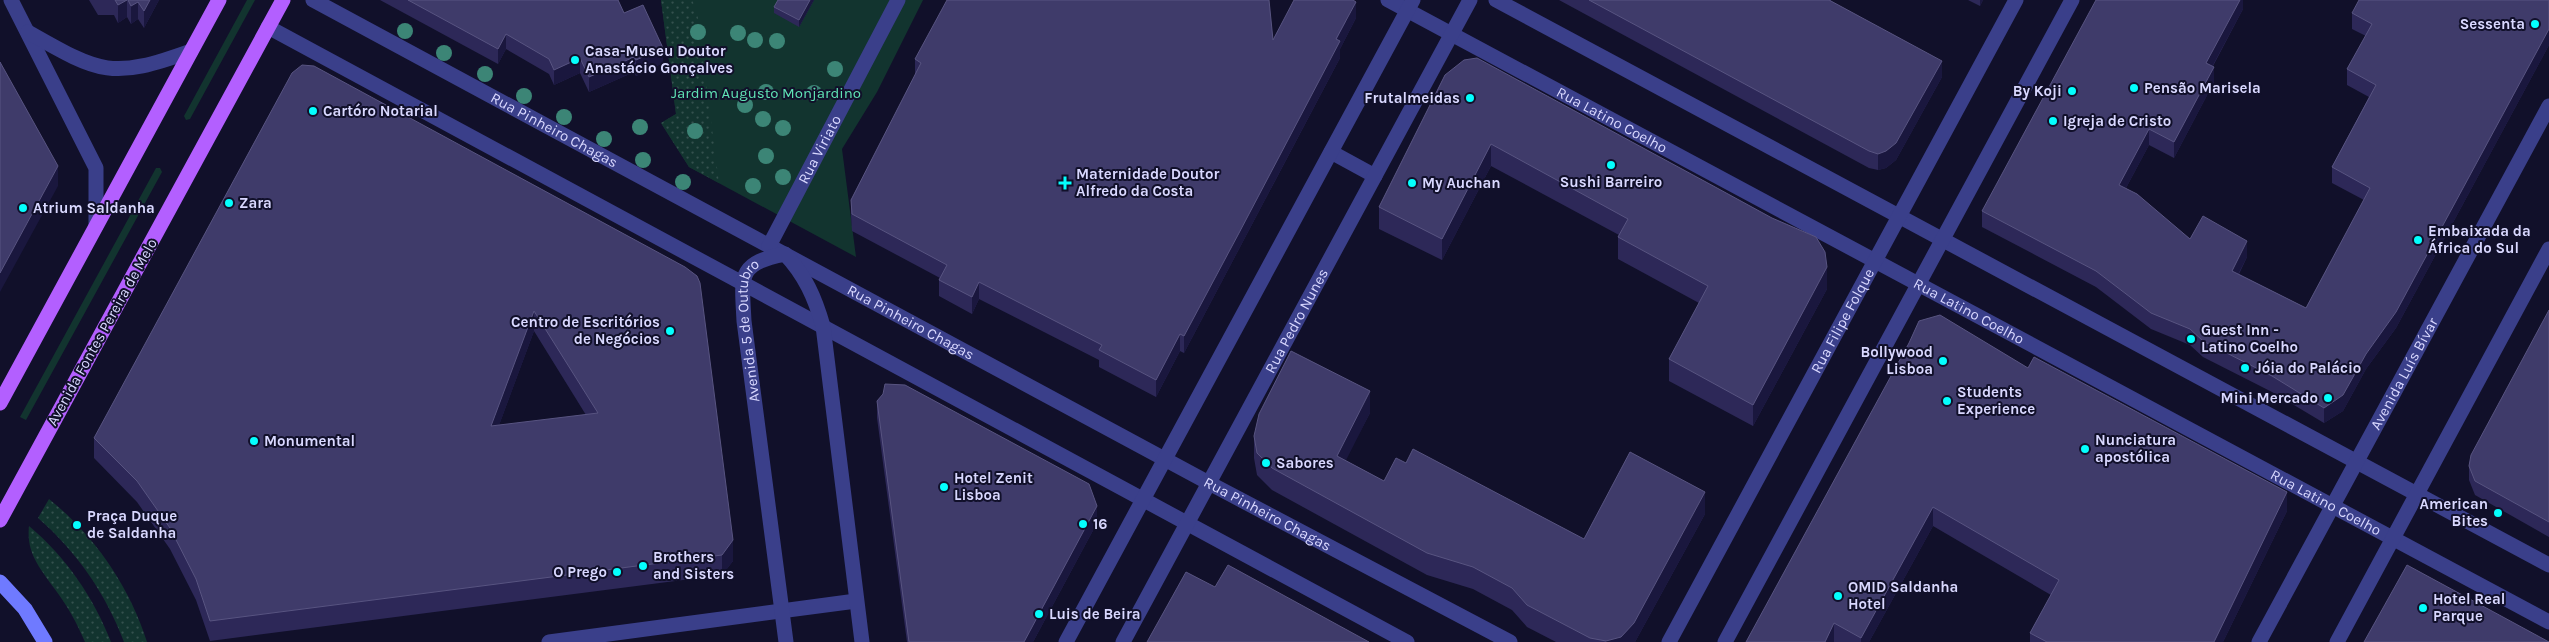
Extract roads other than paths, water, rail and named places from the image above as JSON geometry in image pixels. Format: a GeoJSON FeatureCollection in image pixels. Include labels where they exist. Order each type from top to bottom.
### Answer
{"type":"FeatureCollection","features":[{"type":"Feature","properties":{"kind":"main road"},"geometry":{"type":"LineString","coordinates":[[0,403],[219,0]]}},
{"type":"Feature","properties":{"kind":"main road","name":"Avenida Fontes Pereira de Melo"},"geometry":{"type":"LineString","coordinates":[[0,520],[283,0]]}},
{"type":"Feature","properties":{"kind":"street"},"geometry":{"type":"LineString","coordinates":[[11,0],[96,168],[96,226]]}},
{"type":"Feature","properties":{"kind":"street","name":"Rua Pinheiro Chagas"},"geometry":{"type":"LineString","coordinates":[[313,0],[1209,484],[1510,642]]}},
{"type":"Feature","properties":{"kind":"street","name":"Rua Viriato"},"geometry":{"type":"LineString","coordinates":[[770,246],[898,0]]}},
{"type":"Feature","properties":{"kind":"street","name":"Rua Latino Coelho"},"geometry":{"type":"LineString","coordinates":[[1388,0],[1410,5],[1452,34],[2549,622]]}},
{"type":"Feature","properties":{"kind":"street","name":"Rua Pedro Nunes"},"geometry":{"type":"LineString","coordinates":[[1123,642],[1470,0]]}},
{"type":"Feature","properties":{"kind":"street"},"geometry":{"type":"LineString","coordinates":[[1496,0],[2549,565]]}},
{"type":"Feature","properties":{"kind":"street","name":"Rua Filipe Folque"},"geometry":{"type":"LineString","coordinates":[[1669,642],[2016,0]]}},
{"type":"Feature","properties":{"kind":"street"},"geometry":{"type":"LineString","coordinates":[[1725,642],[2072,0]]}},
{"type":"Feature","properties":{"kind":"street"},"geometry":{"type":"LineString","coordinates":[[1066,642],[1410,5]]}},
{"type":"Feature","properties":{"kind":"street"},"geometry":{"type":"LineString","coordinates":[[268,26],[1407,642]]}},
{"type":"Feature","properties":{"kind":"street"},"geometry":{"type":"LineString","coordinates":[[28,32],[80,62],[117,70],[151,66],[191,51]]}},
{"type":"Feature","properties":{"kind":"street","name":"Avenida Luís Bívar"},"geometry":{"type":"LineString","coordinates":[[2259,642],[2549,106]]}},
{"type":"Feature","properties":{"kind":"street"},"geometry":{"type":"LineString","coordinates":[[1331,152],[1375,176]]}},
{"type":"Feature","properties":{"kind":"street"},"geometry":{"type":"LineString","coordinates":[[2336,642],[2549,249]]}},
{"type":"Feature","properties":{"kind":"street","name":"Avenida 5 de Outubro"},"geometry":{"type":"LineString","coordinates":[[786,642],[744,321],[742,283],[743,276],[752,265],[768,257],[785,254],[796,266],[816,299],[822,326],[862,642]]}},
{"type":"Feature","properties":{"kind":"street"},"geometry":{"type":"LineString","coordinates":[[0,582],[25,609],[45,642]]}},
{"type":"Feature","properties":{"kind":"street"},"geometry":{"type":"LineString","coordinates":[[549,642],[856,601]]}},
{"type":"Feature","properties":{"kind":"place","name":"Sessenta"},"geometry":{"type":"Point","coordinates":[2535,24]}},
{"type":"Feature","properties":{"kind":"place","name":"Casa-Museu Doutor Anastácio Gonçalves"},"geometry":{"type":"Point","coordinates":[575,60]}},
{"type":"Feature","properties":{"kind":"place","name":"Pensão Marisela"},"geometry":{"type":"Point","coordinates":[2134,88]}},
{"type":"Feature","properties":{"kind":"place","name":"By Koji"},"geometry":{"type":"Point","coordinates":[2072,91]}},
{"type":"Feature","properties":{"kind":"place","name":"Frutalmeidas"},"geometry":{"type":"Point","coordinates":[1470,98]}},
{"type":"Feature","properties":{"kind":"place","name":"Cartóro Notarial"},"geometry":{"type":"Point","coordinates":[313,111]}},
{"type":"Feature","properties":{"kind":"place","name":"Igreja de Cristo"},"geometry":{"type":"Point","coordinates":[2053,121]}},
{"type":"Feature","properties":{"kind":"place","name":"Sushi Barreiro"},"geometry":{"type":"Point","coordinates":[1611,165]}},
{"type":"Feature","properties":{"kind":"place","name":"Maternidade Doutor Alfredo da Costa"},"geometry":{"type":"Point","coordinates":[1065,183]}},
{"type":"Feature","properties":{"kind":"place","name":"My Auchan"},"geometry":{"type":"Point","coordinates":[1412,183]}},
{"type":"Feature","properties":{"kind":"place","name":"Zara"},"geometry":{"type":"Point","coordinates":[229,203]}},
{"type":"Feature","properties":{"kind":"place","name":"Atrium Saldanha"},"geometry":{"type":"Point","coordinates":[23,208]}},
{"type":"Feature","properties":{"kind":"place","name":"Embaixada da África do Sul"},"geometry":{"type":"Point","coordinates":[2418,240]}},
{"type":"Feature","properties":{"kind":"place","name":"Centro de Escritórios de Negócios"},"geometry":{"type":"Point","coordinates":[670,331]}},
{"type":"Feature","properties":{"kind":"place","name":"Guest Inn - Latino Coelho"},"geometry":{"type":"Point","coordinates":[2191,339]}},
{"type":"Feature","properties":{"kind":"place","name":"Bollywood Lisboa"},"geometry":{"type":"Point","coordinates":[1943,361]}},
{"type":"Feature","properties":{"kind":"place","name":"Jóia do Palácio"},"geometry":{"type":"Point","coordinates":[2245,368]}},
{"type":"Feature","properties":{"kind":"place","name":"Mini Mercado"},"geometry":{"type":"Point","coordinates":[2328,398]}},
{"type":"Feature","properties":{"kind":"place","name":"Students Experience"},"geometry":{"type":"Point","coordinates":[1947,401]}},
{"type":"Feature","properties":{"kind":"place","name":"Monumental"},"geometry":{"type":"Point","coordinates":[254,441]}},
{"type":"Feature","properties":{"kind":"place","name":"Nunciatura apostólica"},"geometry":{"type":"Point","coordinates":[2085,449]}},
{"type":"Feature","properties":{"kind":"place","name":"Sabores"},"geometry":{"type":"Point","coordinates":[1266,463]}},
{"type":"Feature","properties":{"kind":"place","name":"Hotel Zenit Lisboa"},"geometry":{"type":"Point","coordinates":[944,487]}},
{"type":"Feature","properties":{"kind":"place","name":"American Bites"},"geometry":{"type":"Point","coordinates":[2498,513]}},
{"type":"Feature","properties":{"kind":"place","name":"16"},"geometry":{"type":"Point","coordinates":[1083,524]}},
{"type":"Feature","properties":{"kind":"place","name":"Praça Duque de Saldanha"},"geometry":{"type":"Point","coordinates":[77,525]}},
{"type":"Feature","properties":{"kind":"place","name":"Brothers and Sisters"},"geometry":{"type":"Point","coordinates":[643,566]}},
{"type":"Feature","properties":{"kind":"place","name":"O Prego"},"geometry":{"type":"Point","coordinates":[617,572]}},
{"type":"Feature","properties":{"kind":"place","name":"OMID Saldanha Hotel"},"geometry":{"type":"Point","coordinates":[1838,596]}},
{"type":"Feature","properties":{"kind":"place","name":"Hotel Real Parque"},"geometry":{"type":"Point","coordinates":[2423,608]}},
{"type":"Feature","properties":{"kind":"place","name":"Luis de Beira"},"geometry":{"type":"Point","coordinates":[1039,614]}},
{"type":"Feature","properties":{"kind":"park label","name":"Jardim Augusto Monjardino"},"geometry":{"type":"Point","coordinates":[766,93]}}]}
